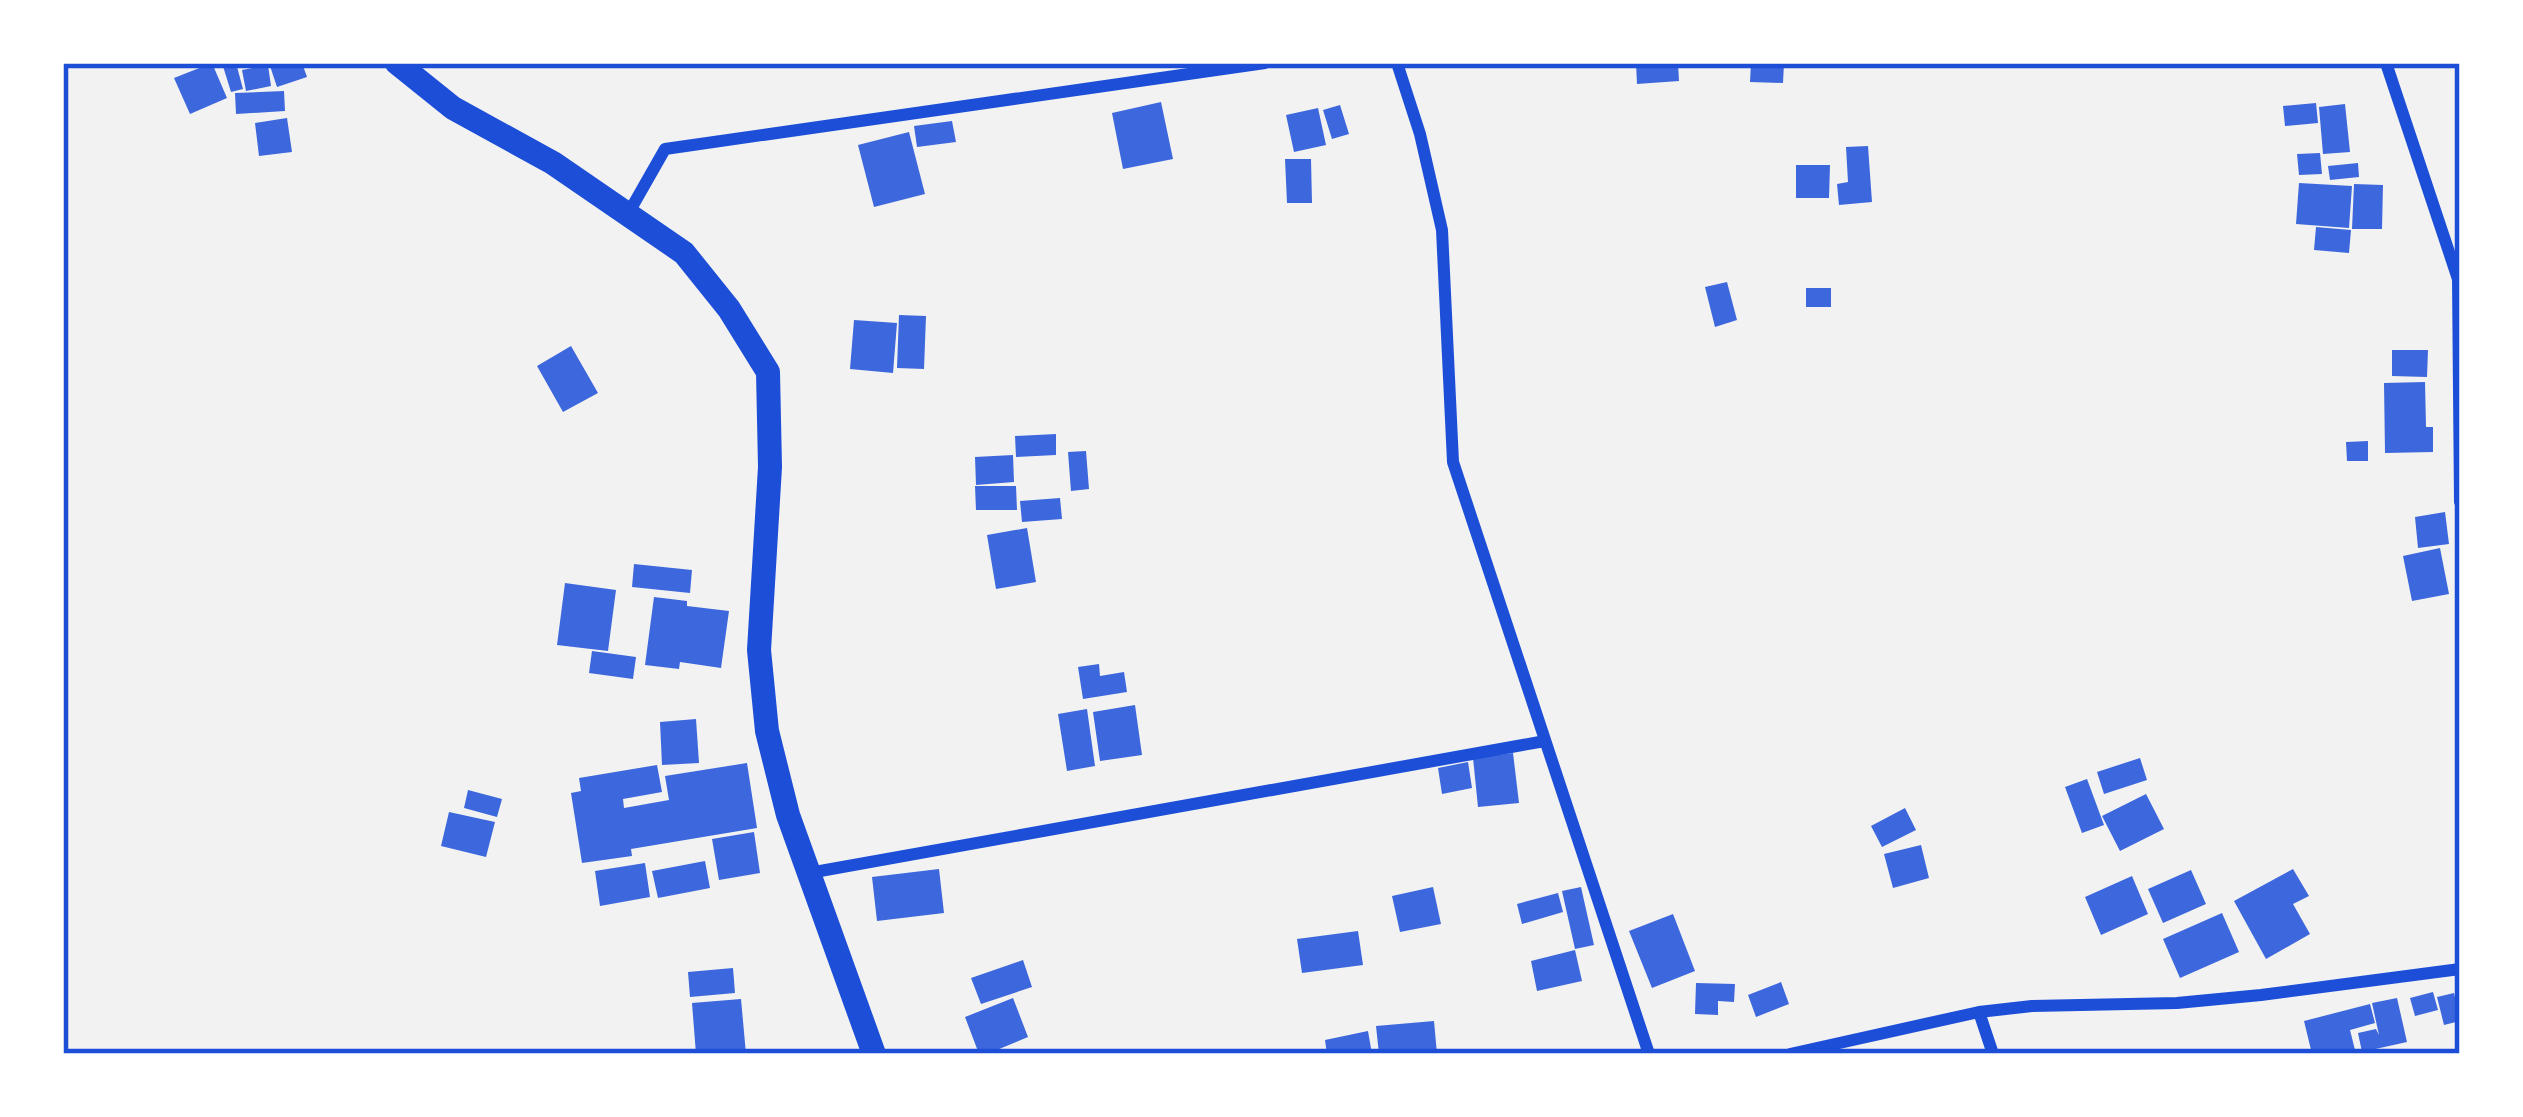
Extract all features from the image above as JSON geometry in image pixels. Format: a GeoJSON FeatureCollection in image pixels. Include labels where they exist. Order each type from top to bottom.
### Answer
{"type":"FeatureCollection","features":[{"type":"Feature","properties":{"kind":"main road"},"geometry":{"type":"LineString","coordinates":[[397,63],[453,108],[553,163],[684,253],[729,309],[768,372],[770,467],[759,650],[767,731],[788,815],[874,1054]]}},
{"type":"Feature","properties":{"kind":"street"},"geometry":{"type":"LineString","coordinates":[[628,214],[664,149],[1265,63]]}},
{"type":"Feature","properties":{"kind":"street"},"geometry":{"type":"LineString","coordinates":[[1397,63],[1420,134],[1442,230],[1454,463],[1649,1054]]}},
{"type":"Feature","properties":{"kind":"street"},"geometry":{"type":"LineString","coordinates":[[2386,63],[2458,279],[2460,502]]}},
{"type":"Feature","properties":{"kind":"street"},"geometry":{"type":"LineString","coordinates":[[809,873],[1545,741]]}},
{"type":"Feature","properties":{"kind":"street"},"geometry":{"type":"LineString","coordinates":[[1790,1054],[1979,1012],[2198,1001],[2460,969]]}},
{"type":"Feature","properties":{"kind":"street"},"geometry":{"type":"LineString","coordinates":[[1979,1012],[1993,1054]]}},
{"type":"Feature","properties":{"kind":"building"},"geometry":{"type":"Polygon","coordinates":[[[212,63],[227,98],[190,114],[174,78],[212,63]]]}},
{"type":"Feature","properties":{"kind":"building"},"geometry":{"type":"Polygon","coordinates":[[[222,63],[236,63],[243,89],[231,92],[222,63]]]}},
{"type":"Feature","properties":{"kind":"building"},"geometry":{"type":"Polygon","coordinates":[[[269,63],[302,63],[307,77],[277,87],[269,63]]]}},
{"type":"Feature","properties":{"kind":"building"},"geometry":{"type":"Polygon","coordinates":[[[1636,63],[1678,63],[1679,81],[1637,84],[1636,63]]]}},
{"type":"Feature","properties":{"kind":"building"},"geometry":{"type":"Polygon","coordinates":[[[1751,63],[1784,63],[1783,83],[1750,82],[1751,63]]]}},
{"type":"Feature","properties":{"kind":"building"},"geometry":{"type":"Polygon","coordinates":[[[268,65],[271,86],[246,91],[242,70],[268,65]]]}},
{"type":"Feature","properties":{"kind":"building"},"geometry":{"type":"Polygon","coordinates":[[[284,91],[285,111],[236,114],[235,93],[284,91]]]}},
{"type":"Feature","properties":{"kind":"building"},"geometry":{"type":"Polygon","coordinates":[[[1161,102],[1173,159],[1123,169],[1112,113],[1161,102]]]}},
{"type":"Feature","properties":{"kind":"building"},"geometry":{"type":"Polygon","coordinates":[[[2316,103],[2318,123],[2285,126],[2283,106],[2316,103]]]}},
{"type":"Feature","properties":{"kind":"building"},"geometry":{"type":"Polygon","coordinates":[[[2345,104],[2350,152],[2323,154],[2319,107],[2345,104]]]}},
{"type":"Feature","properties":{"kind":"building"},"geometry":{"type":"Polygon","coordinates":[[[1340,105],[1349,134],[1332,139],[1323,110],[1340,105]]]}},
{"type":"Feature","properties":{"kind":"building"},"geometry":{"type":"Polygon","coordinates":[[[1318,108],[1326,145],[1294,152],[1286,115],[1318,108]]]}},
{"type":"Feature","properties":{"kind":"building"},"geometry":{"type":"Polygon","coordinates":[[[287,118],[292,152],[259,156],[255,123],[287,118]]]}},
{"type":"Feature","properties":{"kind":"building"},"geometry":{"type":"Polygon","coordinates":[[[952,121],[956,142],[917,147],[914,126],[952,121]]]}},
{"type":"Feature","properties":{"kind":"building"},"geometry":{"type":"Polygon","coordinates":[[[909,132],[925,194],[874,207],[858,145],[909,132]]]}},
{"type":"Feature","properties":{"kind":"building"},"geometry":{"type":"Polygon","coordinates":[[[1868,146],[1872,202],[1839,205],[1837,184],[1848,182],[1846,147],[1868,146]]]}},
{"type":"Feature","properties":{"kind":"building"},"geometry":{"type":"Polygon","coordinates":[[[2320,153],[2322,174],[2299,175],[2297,154],[2320,153]]]}},
{"type":"Feature","properties":{"kind":"building"},"geometry":{"type":"Polygon","coordinates":[[[1285,159],[1311,159],[1312,203],[1287,203],[1285,159]]]}},
{"type":"Feature","properties":{"kind":"building"},"geometry":{"type":"Polygon","coordinates":[[[2358,163],[2359,177],[2330,180],[2328,166],[2358,163]]]}},
{"type":"Feature","properties":{"kind":"building"},"geometry":{"type":"Polygon","coordinates":[[[1796,165],[1830,165],[1829,198],[1796,198],[1796,165]]]}},
{"type":"Feature","properties":{"kind":"building"},"geometry":{"type":"Polygon","coordinates":[[[2299,183],[2352,186],[2349,228],[2296,224],[2299,183]]]}},
{"type":"Feature","properties":{"kind":"building"},"geometry":{"type":"Polygon","coordinates":[[[2354,184],[2383,185],[2382,229],[2352,229],[2354,184]]]}},
{"type":"Feature","properties":{"kind":"building"},"geometry":{"type":"Polygon","coordinates":[[[2316,227],[2351,230],[2349,253],[2314,250],[2316,227]]]}},
{"type":"Feature","properties":{"kind":"building"},"geometry":{"type":"Polygon","coordinates":[[[1727,282],[1737,320],[1715,327],[1705,287],[1727,282]]]}},
{"type":"Feature","properties":{"kind":"building"},"geometry":{"type":"Polygon","coordinates":[[[1806,288],[1831,288],[1831,307],[1806,307],[1806,288]]]}},
{"type":"Feature","properties":{"kind":"building"},"geometry":{"type":"Polygon","coordinates":[[[899,315],[926,316],[924,369],[897,368],[899,315]]]}},
{"type":"Feature","properties":{"kind":"building"},"geometry":{"type":"Polygon","coordinates":[[[854,320],[897,323],[893,373],[850,369],[854,320]]]}},
{"type":"Feature","properties":{"kind":"building"},"geometry":{"type":"Polygon","coordinates":[[[571,346],[598,393],[563,412],[537,366],[571,346]]]}},
{"type":"Feature","properties":{"kind":"building"},"geometry":{"type":"Polygon","coordinates":[[[2392,350],[2428,350],[2427,377],[2392,376],[2392,350]]]}},
{"type":"Feature","properties":{"kind":"building"},"geometry":{"type":"Polygon","coordinates":[[[2425,382],[2426,427],[2433,427],[2433,452],[2385,453],[2384,383],[2425,382]]]}},
{"type":"Feature","properties":{"kind":"building"},"geometry":{"type":"Polygon","coordinates":[[[1056,434],[1056,455],[1016,457],[1015,436],[1056,434]]]}},
{"type":"Feature","properties":{"kind":"building"},"geometry":{"type":"Polygon","coordinates":[[[2368,441],[2368,461],[2347,461],[2346,442],[2368,441]]]}},
{"type":"Feature","properties":{"kind":"building"},"geometry":{"type":"Polygon","coordinates":[[[1086,451],[1089,489],[1071,491],[1068,452],[1086,451]]]}},
{"type":"Feature","properties":{"kind":"building"},"geometry":{"type":"Polygon","coordinates":[[[1013,455],[1014,482],[976,485],[975,457],[1013,455]]]}},
{"type":"Feature","properties":{"kind":"building"},"geometry":{"type":"Polygon","coordinates":[[[975,486],[1016,486],[1017,510],[976,510],[975,486]]]}},
{"type":"Feature","properties":{"kind":"building"},"geometry":{"type":"Polygon","coordinates":[[[1060,498],[1062,519],[1022,522],[1020,501],[1060,498]]]}},
{"type":"Feature","properties":{"kind":"building"},"geometry":{"type":"Polygon","coordinates":[[[2445,512],[2449,544],[2418,548],[2415,517],[2445,512]]]}},
{"type":"Feature","properties":{"kind":"building"},"geometry":{"type":"Polygon","coordinates":[[[1027,528],[1036,582],[996,589],[987,535],[1027,528]]]}},
{"type":"Feature","properties":{"kind":"building"},"geometry":{"type":"Polygon","coordinates":[[[2440,548],[2449,594],[2412,601],[2403,556],[2440,548]]]}},
{"type":"Feature","properties":{"kind":"building"},"geometry":{"type":"Polygon","coordinates":[[[634,564],[692,570],[690,593],[632,587],[634,564]]]}},
{"type":"Feature","properties":{"kind":"building"},"geometry":{"type":"Polygon","coordinates":[[[565,583],[616,590],[608,651],[557,645],[565,583]]]}},
{"type":"Feature","properties":{"kind":"building"},"geometry":{"type":"Polygon","coordinates":[[[654,597],[729,611],[721,668],[680,662],[679,669],[645,665],[654,597]]]}},
{"type":"Feature","properties":{"kind":"building"},"geometry":{"type":"Polygon","coordinates":[[[592,651],[636,657],[633,679],[589,673],[592,651]]]}},
{"type":"Feature","properties":{"kind":"building"},"geometry":{"type":"Polygon","coordinates":[[[1099,664],[1100,676],[1124,672],[1127,692],[1083,699],[1078,667],[1099,664]]]}},
{"type":"Feature","properties":{"kind":"building"},"geometry":{"type":"Polygon","coordinates":[[[1135,705],[1142,755],[1100,761],[1093,712],[1135,705]]]}},
{"type":"Feature","properties":{"kind":"building"},"geometry":{"type":"Polygon","coordinates":[[[1087,709],[1095,766],[1067,771],[1058,714],[1087,709]]]}},
{"type":"Feature","properties":{"kind":"building"},"geometry":{"type":"Polygon","coordinates":[[[696,719],[699,763],[662,765],[660,722],[696,719]]]}},
{"type":"Feature","properties":{"kind":"building"},"geometry":{"type":"Polygon","coordinates":[[[1513,753],[1519,803],[1478,807],[1473,758],[1513,753]]]}},
{"type":"Feature","properties":{"kind":"building"},"geometry":{"type":"Polygon","coordinates":[[[2140,758],[2147,780],[2104,794],[2097,772],[2140,758]]]}},
{"type":"Feature","properties":{"kind":"building"},"geometry":{"type":"Polygon","coordinates":[[[1468,762],[1472,788],[1442,794],[1438,768],[1468,762]]]}},
{"type":"Feature","properties":{"kind":"building"},"geometry":{"type":"Polygon","coordinates":[[[747,763],[757,828],[631,849],[632,856],[582,863],[571,793],[581,791],[579,778],[657,765],[662,792],[623,799],[624,808],[669,800],[665,776],[747,763]]]}},
{"type":"Feature","properties":{"kind":"building"},"geometry":{"type":"Polygon","coordinates":[[[2087,779],[2104,825],[2082,833],[2065,787],[2087,779]]]}},
{"type":"Feature","properties":{"kind":"building"},"geometry":{"type":"Polygon","coordinates":[[[468,790],[502,799],[497,817],[464,808],[468,790]]]}},
{"type":"Feature","properties":{"kind":"building"},"geometry":{"type":"Polygon","coordinates":[[[2146,794],[2164,829],[2120,851],[2102,816],[2146,794]]]}},
{"type":"Feature","properties":{"kind":"building"},"geometry":{"type":"Polygon","coordinates":[[[1905,808],[1916,830],[1882,847],[1871,826],[1905,808]]]}},
{"type":"Feature","properties":{"kind":"building"},"geometry":{"type":"Polygon","coordinates":[[[449,812],[495,822],[486,857],[441,846],[449,812]]]}},
{"type":"Feature","properties":{"kind":"building"},"geometry":{"type":"Polygon","coordinates":[[[754,832],[760,873],[719,880],[712,839],[754,832]]]}},
{"type":"Feature","properties":{"kind":"building"},"geometry":{"type":"Polygon","coordinates":[[[1921,845],[1929,878],[1893,888],[1884,854],[1921,845]]]}},
{"type":"Feature","properties":{"kind":"building"},"geometry":{"type":"Polygon","coordinates":[[[705,861],[710,888],[658,898],[652,871],[705,861]]]}},
{"type":"Feature","properties":{"kind":"building"},"geometry":{"type":"Polygon","coordinates":[[[645,863],[650,897],[600,906],[595,871],[645,863]]]}},
{"type":"Feature","properties":{"kind":"building"},"geometry":{"type":"Polygon","coordinates":[[[939,869],[944,913],[877,921],[872,877],[939,869]]]}},
{"type":"Feature","properties":{"kind":"building"},"geometry":{"type":"Polygon","coordinates":[[[2293,869],[2309,896],[2293,904],[2310,934],[2266,959],[2234,901],[2293,869]]]}},
{"type":"Feature","properties":{"kind":"building"},"geometry":{"type":"Polygon","coordinates":[[[2191,870],[2206,904],[2163,923],[2148,889],[2191,870]]]}},
{"type":"Feature","properties":{"kind":"building"},"geometry":{"type":"Polygon","coordinates":[[[2132,876],[2148,914],[2101,935],[2085,897],[2132,876]]]}},
{"type":"Feature","properties":{"kind":"building"},"geometry":{"type":"Polygon","coordinates":[[[1433,887],[1441,924],[1400,932],[1392,896],[1433,887]]]}},
{"type":"Feature","properties":{"kind":"building"},"geometry":{"type":"Polygon","coordinates":[[[1581,887],[1594,945],[1575,949],[1562,891],[1581,887]]]}},
{"type":"Feature","properties":{"kind":"building"},"geometry":{"type":"Polygon","coordinates":[[[1558,893],[1563,912],[1522,924],[1517,904],[1558,893]]]}},
{"type":"Feature","properties":{"kind":"building"},"geometry":{"type":"Polygon","coordinates":[[[2222,913],[2239,952],[2180,978],[2163,939],[2222,913]]]}},
{"type":"Feature","properties":{"kind":"building"},"geometry":{"type":"Polygon","coordinates":[[[1673,914],[1695,971],[1652,988],[1629,931],[1673,914]]]}},
{"type":"Feature","properties":{"kind":"building"},"geometry":{"type":"Polygon","coordinates":[[[1358,931],[1363,965],[1302,973],[1297,939],[1358,931]]]}},
{"type":"Feature","properties":{"kind":"building"},"geometry":{"type":"Polygon","coordinates":[[[1575,950],[1582,981],[1537,991],[1531,961],[1575,950]]]}},
{"type":"Feature","properties":{"kind":"building"},"geometry":{"type":"Polygon","coordinates":[[[1023,960],[1032,987],[981,1004],[971,978],[1023,960]]]}},
{"type":"Feature","properties":{"kind":"building"},"geometry":{"type":"Polygon","coordinates":[[[733,968],[735,993],[690,997],[688,972],[733,968]]]}},
{"type":"Feature","properties":{"kind":"building"},"geometry":{"type":"Polygon","coordinates":[[[1781,982],[1789,1004],[1756,1017],[1748,995],[1781,982]]]}},
{"type":"Feature","properties":{"kind":"building"},"geometry":{"type":"Polygon","coordinates":[[[1696,983],[1735,984],[1734,1002],[1718,1001],[1718,1015],[1695,1014],[1696,983]]]}},
{"type":"Feature","properties":{"kind":"building"},"geometry":{"type":"Polygon","coordinates":[[[2433,992],[2438,1010],[2415,1016],[2410,998],[2433,992]]]}},
{"type":"Feature","properties":{"kind":"building"},"geometry":{"type":"Polygon","coordinates":[[[2454,993],[2460,1021],[2444,1025],[2437,997],[2454,993]]]}},
{"type":"Feature","properties":{"kind":"building"},"geometry":{"type":"Polygon","coordinates":[[[1013,998],[1028,1037],[979,1054],[965,1017],[1013,998]]]}},
{"type":"Feature","properties":{"kind":"building"},"geometry":{"type":"Polygon","coordinates":[[[2397,998],[2407,1042],[2362,1052],[2358,1033],[2376,1029],[2379,1035],[2372,1003],[2397,998]]]}},
{"type":"Feature","properties":{"kind":"building"},"geometry":{"type":"Polygon","coordinates":[[[741,999],[746,1054],[696,1054],[692,1003],[741,999]]]}},
{"type":"Feature","properties":{"kind":"building"},"geometry":{"type":"Polygon","coordinates":[[[2370,1004],[2375,1023],[2350,1030],[2356,1054],[2312,1054],[2304,1021],[2370,1004]]]}},
{"type":"Feature","properties":{"kind":"building"},"geometry":{"type":"Polygon","coordinates":[[[1434,1021],[1437,1054],[1379,1054],[1376,1026],[1434,1021]]]}},
{"type":"Feature","properties":{"kind":"building"},"geometry":{"type":"Polygon","coordinates":[[[1368,1031],[1372,1054],[1327,1054],[1325,1040],[1368,1031]]]}}]}
